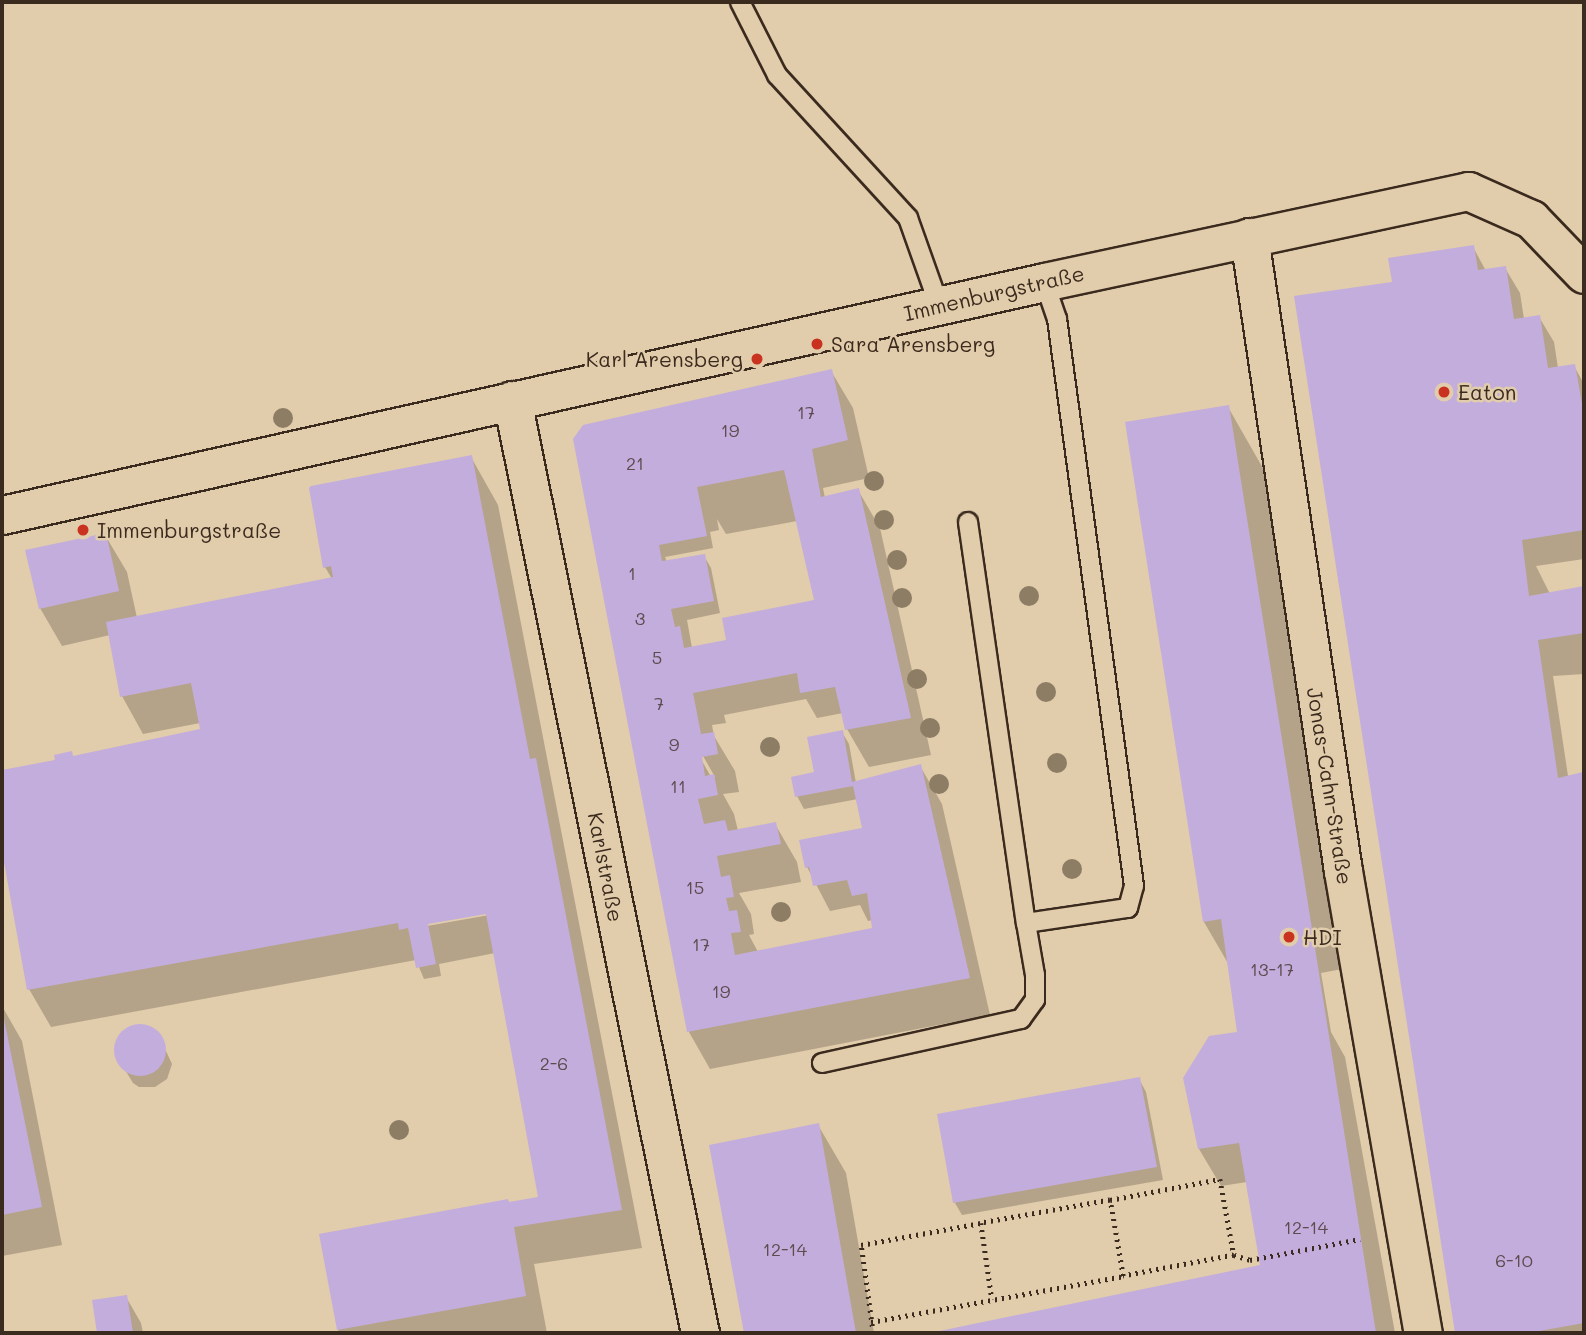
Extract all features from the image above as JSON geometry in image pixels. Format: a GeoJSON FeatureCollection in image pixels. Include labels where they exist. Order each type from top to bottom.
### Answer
{"type":"FeatureCollection","features":[{"type":"Feature","properties":{"kind":"street","name":"Immenburgstraße"},"geometry":{"type":"LineString","coordinates":[[2,515],[939,305],[1468,191],[1531,219],[1584,274]]}},
{"type":"Feature","properties":{"kind":"street","name":"Jonas-Cahn-Straße"},"geometry":{"type":"LineString","coordinates":[[1249,237],[1343,872],[1423,1333]]}},
{"type":"Feature","properties":{"kind":"street","name":"Karlstraße"},"geometry":{"type":"LineString","coordinates":[[512,400],[700,1333]]}},
{"type":"Feature","properties":{"kind":"lane"},"geometry":{"type":"LineString","coordinates":[[740,2],[777,75],[908,218],[939,305]]}},
{"type":"Feature","properties":{"kind":"lane"},"geometry":{"type":"LineString","coordinates":[[1026,923],[1128,908],[1134,886],[1057,319],[1044,282]]}},
{"type":"Feature","properties":{"kind":"lane"},"geometry":{"type":"LineString","coordinates":[[822,1063],[1021,1019],[1035,1000],[1035,975],[968,522]]}},
{"type":"Feature","properties":{"kind":"path"},"geometry":{"type":"LineString","coordinates":[[873,1333],[861,1245],[1220,1179],[1234,1255]]}},
{"type":"Feature","properties":{"kind":"path"},"geometry":{"type":"LineString","coordinates":[[1110,1200],[1123,1276]]}},
{"type":"Feature","properties":{"kind":"path"},"geometry":{"type":"LineString","coordinates":[[981,1223],[992,1299]]}},
{"type":"Feature","properties":{"kind":"path"},"geometry":{"type":"LineString","coordinates":[[872,1322],[1234,1255],[1250,1260],[1360,1239]]}},
{"type":"Feature","properties":{"kind":"building"},"geometry":{"type":"Polygon","coordinates":[[[1474,245],[1478,270],[1506,266],[1514,319],[1540,315],[1548,368],[1575,364],[1584,415],[1584,530],[1522,540],[1529,596],[1584,586],[1584,633],[1538,640],[1558,778],[1583,772],[1584,778],[1584,1323],[1528,1333],[1455,1333],[1294,296],[1392,282],[1388,258],[1474,245]]]}},
{"type":"Feature","properties":{"kind":"building"},"geometry":{"type":"Polygon","coordinates":[[[832,369],[848,440],[812,449],[821,497],[859,488],[911,718],[845,730],[835,687],[800,693],[797,673],[693,693],[701,734],[714,732],[718,754],[702,757],[705,776],[714,774],[718,795],[698,799],[704,824],[725,820],[728,831],[776,822],[781,844],[717,856],[721,877],[730,875],[734,897],[726,898],[729,911],[737,910],[741,932],[731,933],[735,955],[872,928],[867,893],[852,896],[847,880],[813,886],[809,867],[805,868],[799,840],[862,828],[853,786],[795,797],[791,777],[814,772],[807,737],[843,730],[852,782],[921,764],[970,978],[687,1032],[573,439],[583,425],[832,369]],[[784,470],[697,487],[707,536],[659,545],[662,561],[705,554],[714,601],[671,609],[675,627],[680,626],[684,648],[726,640],[722,618],[814,600],[784,470]]]}},
{"type":"Feature","properties":{"kind":"building"},"geometry":{"type":"Polygon","coordinates":[[[1229,405],[1376,1333],[930,1333],[1260,1265],[1239,1143],[1198,1149],[1183,1078],[1209,1036],[1237,1032],[1221,919],[1203,922],[1125,422],[1229,405]]]}},
{"type":"Feature","properties":{"kind":"building"},"geometry":{"type":"Polygon","coordinates":[[[472,455],[530,759],[536,758],[622,1210],[514,1227],[526,1296],[337,1330],[319,1234],[508,1199],[509,1202],[538,1197],[486,914],[428,924],[436,964],[416,968],[408,928],[399,930],[398,923],[27,990],[2,851],[2,770],[55,760],[54,755],[72,751],[73,756],[200,729],[191,683],[120,697],[106,622],[333,577],[331,566],[323,568],[309,488],[311,486],[472,455]]]}},
{"type":"Feature","properties":{"kind":"building"},"geometry":{"type":"Polygon","coordinates":[[[106,533],[119,591],[39,609],[25,550],[106,533]]]}},
{"type":"Feature","properties":{"kind":"building"},"geometry":{"type":"Polygon","coordinates":[[[2,1009],[42,1207],[2,1215],[2,1009]]]}},
{"type":"Feature","properties":{"kind":"building"},"geometry":{"type":"Polygon","coordinates":[[[140,1024],[150,1026],[158,1032],[164,1040],[164,1060],[158,1068],[150,1074],[140,1076],[130,1074],[122,1068],[116,1060],[114,1050],[116,1040],[122,1032],[130,1026],[140,1024]]]}},
{"type":"Feature","properties":{"kind":"building"},"geometry":{"type":"Polygon","coordinates":[[[1140,1077],[1157,1167],[953,1203],[937,1114],[1140,1077]]]}},
{"type":"Feature","properties":{"kind":"building"},"geometry":{"type":"Polygon","coordinates":[[[819,1123],[856,1333],[744,1333],[709,1145],[819,1123]]]}},
{"type":"Feature","properties":{"kind":"building"},"geometry":{"type":"Polygon","coordinates":[[[127,1295],[133,1333],[97,1333],[92,1300],[127,1295]]]}},
{"type":"Feature","properties":{"kind":"place","name":"Sara Arensberg"},"geometry":{"type":"Point","coordinates":[817,344]}},
{"type":"Feature","properties":{"kind":"place","name":"Karl Arensberg"},"geometry":{"type":"Point","coordinates":[757,359]}},
{"type":"Feature","properties":{"kind":"place","name":"Eaton"},"geometry":{"type":"Point","coordinates":[1444,392]}},
{"type":"Feature","properties":{"kind":"place","name":"Immenburgstraße"},"geometry":{"type":"Point","coordinates":[83,530]}},
{"type":"Feature","properties":{"kind":"place","name":"HDI"},"geometry":{"type":"Point","coordinates":[1289,937]}}]}
